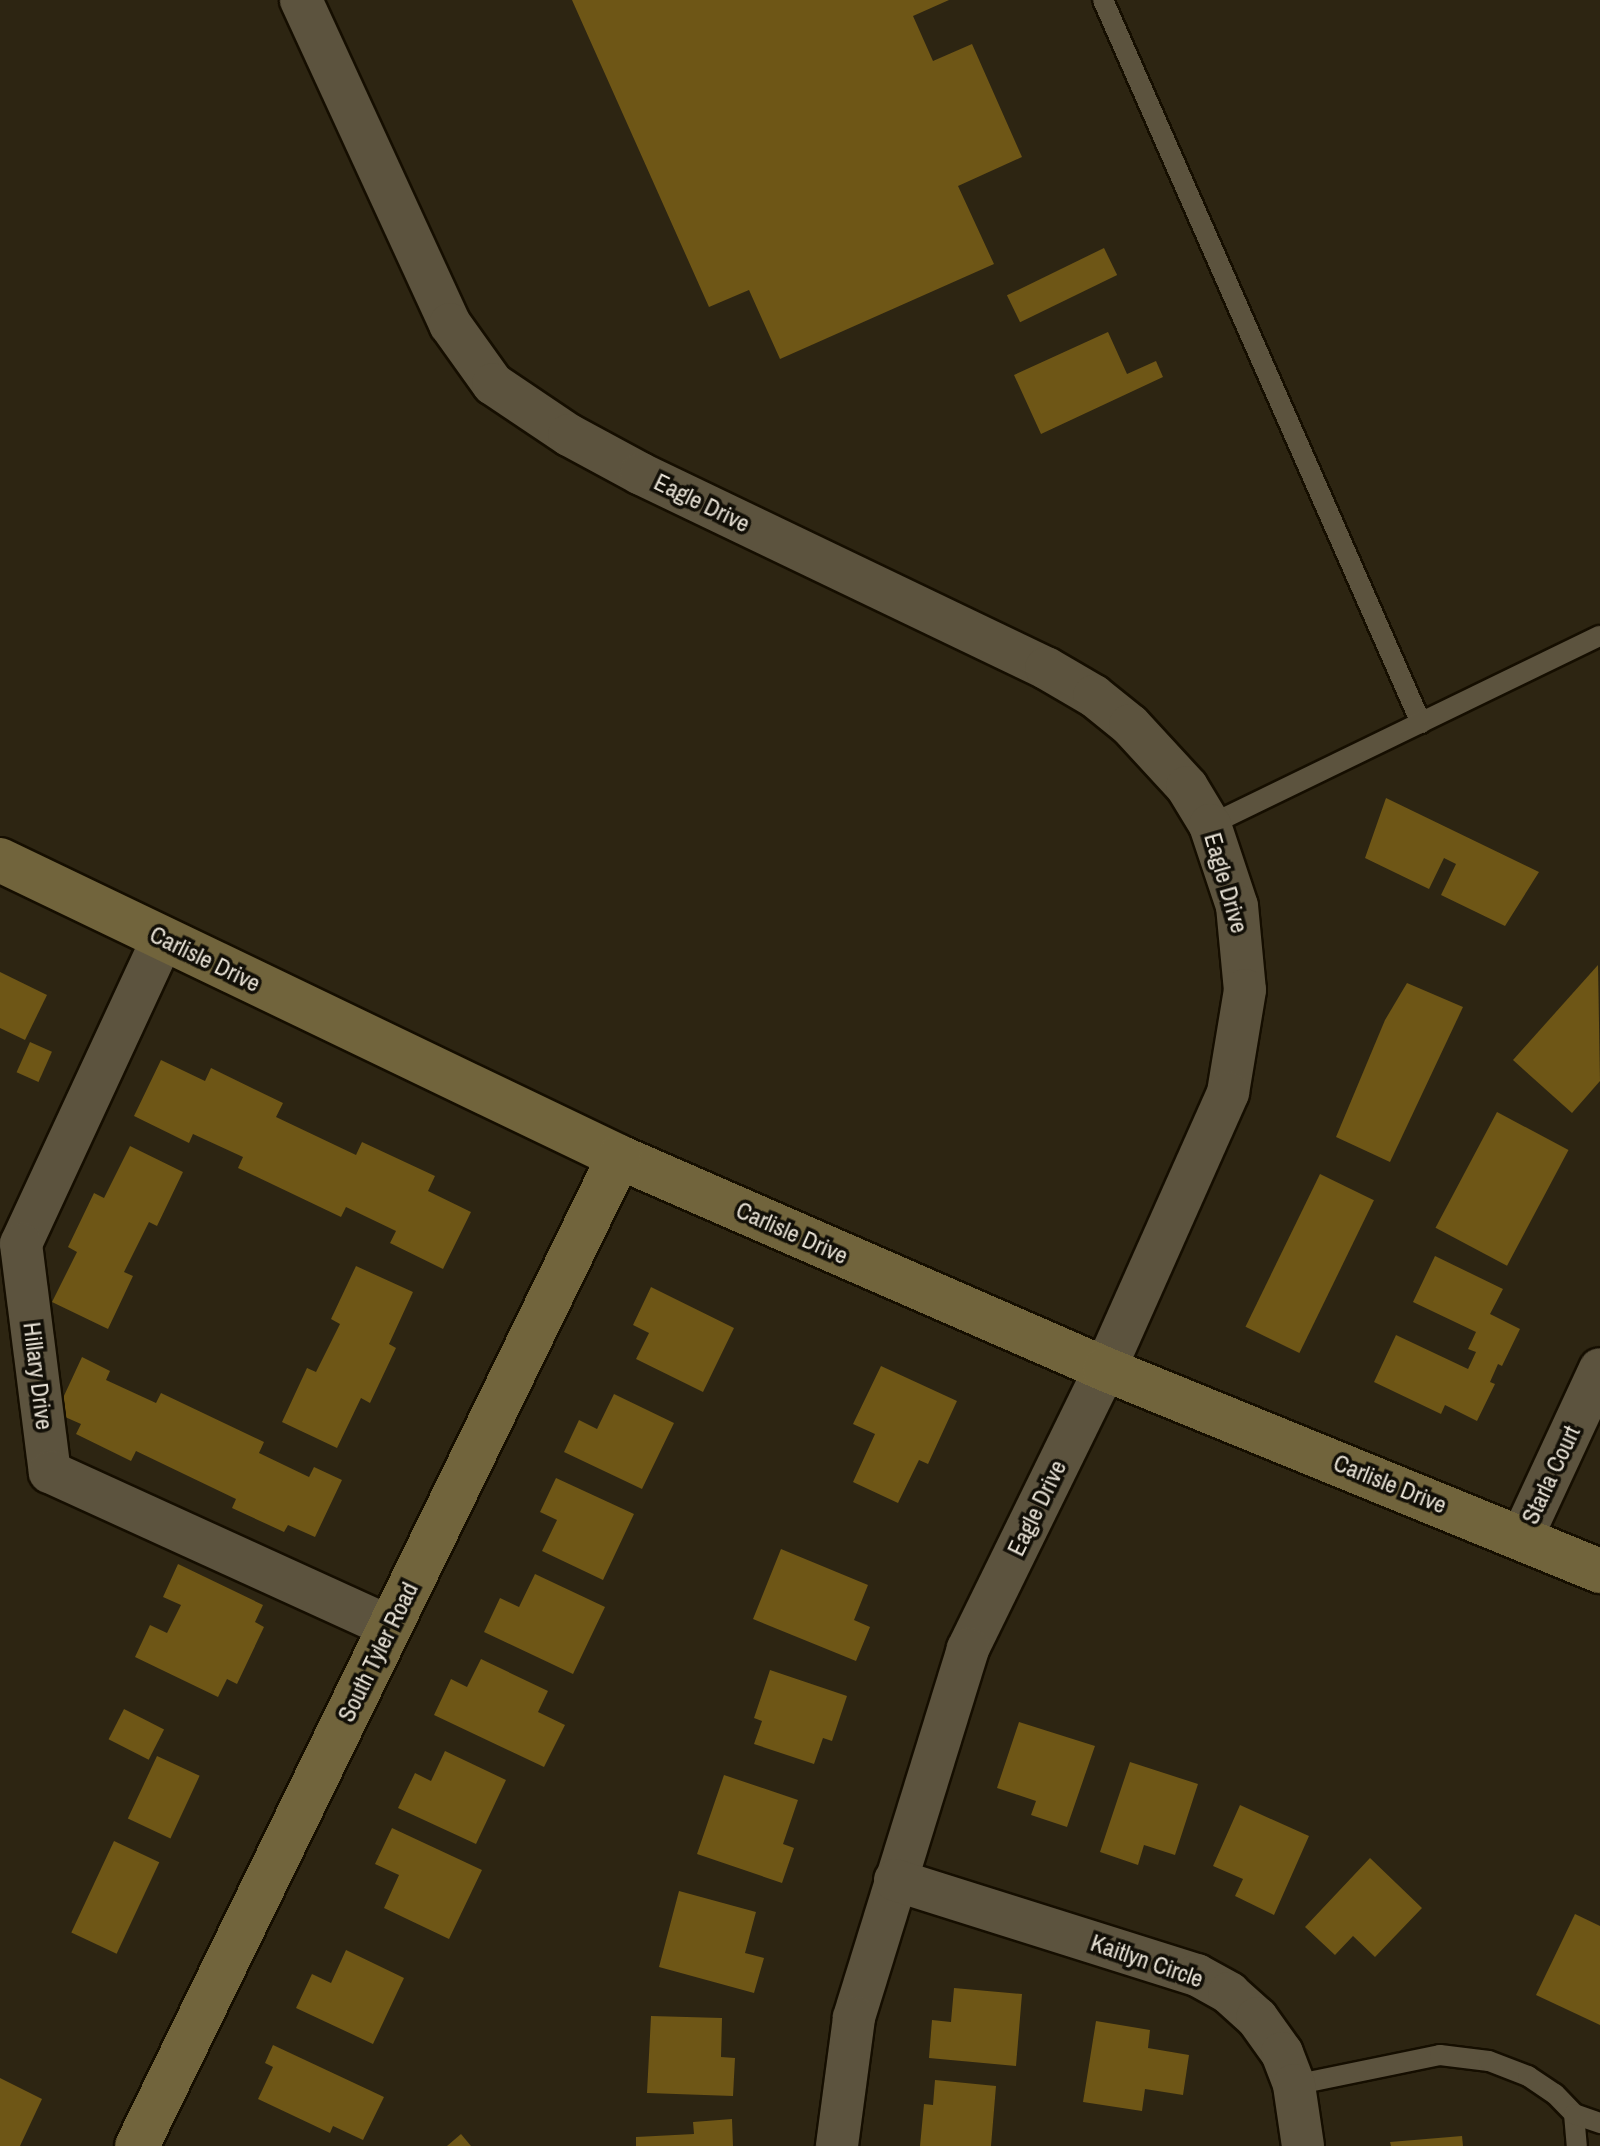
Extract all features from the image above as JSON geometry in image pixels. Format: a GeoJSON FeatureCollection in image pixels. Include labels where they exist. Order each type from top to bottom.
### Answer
{"type":"FeatureCollection","features":[{"type":"Feature","properties":{"kind":"street","name":"Eagle Drive"},"geometry":{"type":"LineString","coordinates":[[301,0],[450,324],[493,384],[569,435],[641,474],[1094,696],[1161,755],[1210,825],[1237,906],[1245,951],[1242,1020],[1234,1064],[1214,1132],[1105,1369],[968,1649],[854,2018],[837,2146]]}},
{"type":"Feature","properties":{"kind":"street","name":"Carlisle Drive"},"geometry":{"type":"LineString","coordinates":[[0,860],[619,1157],[1105,1369],[1600,1571]]}},
{"type":"Feature","properties":{"kind":"street","name":"Hillary Drive"},"geometry":{"type":"LineString","coordinates":[[163,938],[21,1244],[50,1472],[390,1627]]}},
{"type":"Feature","properties":{"kind":"street","name":"South Tyler Road"},"geometry":{"type":"LineString","coordinates":[[138,2146],[619,1157]]}},
{"type":"Feature","properties":{"kind":"street","name":"Starla Court"},"geometry":{"type":"LineString","coordinates":[[1522,1537],[1600,1369]]}},
{"type":"Feature","properties":{"kind":"street","name":"Kaitlyn Circle"},"geometry":{"type":"LineString","coordinates":[[895,1880],[1197,1975],[1257,2018],[1282,2053],[1294,2085],[1303,2146]]}},
{"type":"Feature","properties":{"kind":"lane"},"geometry":{"type":"LineString","coordinates":[[1103,0],[1421,723]]}},
{"type":"Feature","properties":{"kind":"lane"},"geometry":{"type":"LineString","coordinates":[[1210,825],[1600,636]]}},
{"type":"Feature","properties":{"kind":"lane"},"geometry":{"type":"LineString","coordinates":[[1294,2085],[1440,2055],[1489,2061],[1528,2076],[1574,2114],[1600,2123]]}},
{"type":"Feature","properties":{"kind":"lane"},"geometry":{"type":"LineString","coordinates":[[1574,2114],[1577,2146]]}},
{"type":"Feature","properties":{"kind":"building"},"geometry":{"type":"Polygon","coordinates":[[[572,0],[949,0],[913,16],[933,61],[972,44],[1022,157],[958,186],[994,264],[780,359],[749,290],[709,307],[572,0]]]}},
{"type":"Feature","properties":{"kind":"building"},"geometry":{"type":"Polygon","coordinates":[[[1104,248],[1117,275],[1020,322],[1007,295],[1104,248]]]}},
{"type":"Feature","properties":{"kind":"building"},"geometry":{"type":"Polygon","coordinates":[[[1108,332],[1127,374],[1156,361],[1163,377],[1041,434],[1014,375],[1108,332]]]}},
{"type":"Feature","properties":{"kind":"building"},"geometry":{"type":"Polygon","coordinates":[[[1386,798],[1539,872],[1505,926],[1441,895],[1456,864],[1444,858],[1429,889],[1365,858],[1386,798]]]}},
{"type":"Feature","properties":{"kind":"building"},"geometry":{"type":"Polygon","coordinates":[[[1598,965],[1600,1081],[1572,1113],[1513,1060],[1598,965]]]}},
{"type":"Feature","properties":{"kind":"building"},"geometry":{"type":"Polygon","coordinates":[[[0,972],[47,995],[25,1040],[0,1028],[0,972]]]}},
{"type":"Feature","properties":{"kind":"building"},"geometry":{"type":"Polygon","coordinates":[[[1407,983],[1463,1007],[1390,1162],[1336,1137],[1385,1020],[1407,983]]]}},
{"type":"Feature","properties":{"kind":"building"},"geometry":{"type":"Polygon","coordinates":[[[30,1042],[52,1052],[39,1082],[17,1072],[30,1042]]]}},
{"type":"Feature","properties":{"kind":"building"},"geometry":{"type":"Polygon","coordinates":[[[161,1060],[205,1081],[211,1068],[283,1103],[276,1117],[356,1155],[362,1142],[435,1176],[428,1191],[471,1212],[443,1269],[390,1243],[396,1231],[346,1207],[341,1217],[238,1168],[243,1157],[193,1134],[189,1143],[134,1116],[161,1060]]]}},
{"type":"Feature","properties":{"kind":"building"},"geometry":{"type":"Polygon","coordinates":[[[1497,1112],[1569,1150],[1507,1266],[1435,1228],[1497,1112]]]}},
{"type":"Feature","properties":{"kind":"building"},"geometry":{"type":"Polygon","coordinates":[[[130,1146],[183,1172],[157,1226],[149,1222],[124,1272],[133,1276],[108,1329],[52,1302],[77,1252],[68,1247],[94,1193],[104,1198],[130,1146]]]}},
{"type":"Feature","properties":{"kind":"building"},"geometry":{"type":"Polygon","coordinates":[[[1320,1174],[1374,1200],[1299,1353],[1245,1327],[1320,1174]]]}},
{"type":"Feature","properties":{"kind":"building"},"geometry":{"type":"Polygon","coordinates":[[[1435,1256],[1503,1289],[1490,1314],[1520,1329],[1502,1366],[1498,1364],[1490,1382],[1495,1384],[1477,1421],[1445,1405],[1441,1414],[1374,1382],[1396,1335],[1468,1369],[1476,1352],[1468,1349],[1476,1332],[1413,1302],[1435,1256]]]}},
{"type":"Feature","properties":{"kind":"building"},"geometry":{"type":"Polygon","coordinates":[[[356,1266],[413,1292],[389,1344],[396,1348],[370,1403],[361,1398],[337,1448],[282,1422],[307,1368],[316,1372],[340,1324],[331,1319],[356,1266]]]}},
{"type":"Feature","properties":{"kind":"building"},"geometry":{"type":"Polygon","coordinates":[[[651,1287],[734,1328],[703,1392],[636,1359],[649,1333],[633,1325],[651,1287]]]}},
{"type":"Feature","properties":{"kind":"building"},"geometry":{"type":"Polygon","coordinates":[[[82,1357],[110,1371],[106,1380],[156,1403],[161,1393],[264,1442],[259,1453],[309,1477],[314,1467],[342,1480],[315,1537],[288,1525],[284,1532],[232,1508],[236,1499],[136,1451],[131,1461],[76,1434],[81,1424],[56,1413],[82,1357]]]}},
{"type":"Feature","properties":{"kind":"building"},"geometry":{"type":"Polygon","coordinates":[[[881,1366],[957,1401],[928,1464],[919,1460],[898,1503],[853,1482],[875,1434],[853,1424],[881,1366]]]}},
{"type":"Feature","properties":{"kind":"building"},"geometry":{"type":"Polygon","coordinates":[[[614,1394],[674,1423],[642,1489],[564,1452],[579,1420],[597,1429],[614,1394]]]}},
{"type":"Feature","properties":{"kind":"building"},"geometry":{"type":"Polygon","coordinates":[[[556,1478],[634,1514],[603,1580],[542,1551],[557,1520],[540,1512],[556,1478]]]}},
{"type":"Feature","properties":{"kind":"building"},"geometry":{"type":"Polygon","coordinates":[[[781,1549],[868,1585],[854,1620],[870,1627],[856,1661],[753,1619],[781,1549]]]}},
{"type":"Feature","properties":{"kind":"building"},"geometry":{"type":"Polygon","coordinates":[[[178,1564],[263,1605],[255,1622],[264,1627],[237,1684],[227,1679],[218,1697],[135,1657],[150,1625],[167,1633],[181,1605],[163,1597],[178,1564]]]}},
{"type":"Feature","properties":{"kind":"building"},"geometry":{"type":"Polygon","coordinates":[[[535,1574],[605,1607],[573,1674],[484,1632],[500,1598],[519,1607],[535,1574]]]}},
{"type":"Feature","properties":{"kind":"building"},"geometry":{"type":"Polygon","coordinates":[[[481,1659],[548,1691],[538,1712],[565,1725],[544,1767],[434,1715],[451,1679],[467,1687],[481,1659]]]}},
{"type":"Feature","properties":{"kind":"building"},"geometry":{"type":"Polygon","coordinates":[[[770,1670],[847,1696],[832,1741],[823,1738],[814,1764],[754,1744],[762,1721],[754,1718],[770,1670]]]}},
{"type":"Feature","properties":{"kind":"building"},"geometry":{"type":"Polygon","coordinates":[[[124,1709],[164,1729],[149,1760],[109,1739],[124,1709]]]}},
{"type":"Feature","properties":{"kind":"building"},"geometry":{"type":"Polygon","coordinates":[[[1019,1722],[1095,1746],[1067,1827],[1031,1815],[1036,1801],[997,1788],[1019,1722]]]}},
{"type":"Feature","properties":{"kind":"building"},"geometry":{"type":"Polygon","coordinates":[[[445,1751],[506,1780],[476,1844],[398,1808],[415,1773],[431,1781],[445,1751]]]}},
{"type":"Feature","properties":{"kind":"building"},"geometry":{"type":"Polygon","coordinates":[[[157,1756],[200,1776],[170,1838],[128,1819],[157,1756]]]}},
{"type":"Feature","properties":{"kind":"building"},"geometry":{"type":"Polygon","coordinates":[[[1130,1762],[1198,1784],[1175,1855],[1144,1845],[1138,1865],[1100,1852],[1130,1762]]]}},
{"type":"Feature","properties":{"kind":"building"},"geometry":{"type":"Polygon","coordinates":[[[724,1775],[798,1800],[783,1844],[794,1848],[782,1883],[697,1854],[724,1775]]]}},
{"type":"Feature","properties":{"kind":"building"},"geometry":{"type":"Polygon","coordinates":[[[1240,1805],[1309,1836],[1274,1915],[1235,1896],[1243,1879],[1213,1866],[1240,1805]]]}},
{"type":"Feature","properties":{"kind":"building"},"geometry":{"type":"Polygon","coordinates":[[[392,1828],[482,1870],[449,1939],[384,1908],[399,1875],[375,1864],[392,1828]]]}},
{"type":"Feature","properties":{"kind":"building"},"geometry":{"type":"Polygon","coordinates":[[[114,1841],[159,1862],[117,1954],[71,1933],[114,1841]]]}},
{"type":"Feature","properties":{"kind":"building"},"geometry":{"type":"Polygon","coordinates":[[[1370,1858],[1422,1908],[1375,1957],[1353,1936],[1335,1955],[1305,1927],[1370,1858]]]}},
{"type":"Feature","properties":{"kind":"building"},"geometry":{"type":"Polygon","coordinates":[[[679,1891],[756,1912],[745,1953],[764,1958],[754,1993],[659,1967],[679,1891]]]}},
{"type":"Feature","properties":{"kind":"building"},"geometry":{"type":"Polygon","coordinates":[[[1575,1914],[1600,1926],[1600,2025],[1536,1995],[1575,1914]]]}},
{"type":"Feature","properties":{"kind":"building"},"geometry":{"type":"Polygon","coordinates":[[[346,1950],[404,1978],[373,2044],[296,2008],[312,1974],[331,1983],[346,1950]]]}},
{"type":"Feature","properties":{"kind":"building"},"geometry":{"type":"Polygon","coordinates":[[[954,1988],[1022,1994],[1016,2066],[929,2058],[932,2020],[951,2022],[954,1988]]]}},
{"type":"Feature","properties":{"kind":"building"},"geometry":{"type":"Polygon","coordinates":[[[651,2016],[722,2018],[721,2057],[735,2058],[733,2096],[647,2093],[651,2016]]]}},
{"type":"Feature","properties":{"kind":"building"},"geometry":{"type":"Polygon","coordinates":[[[1096,2021],[1150,2030],[1148,2048],[1189,2055],[1183,2095],[1145,2089],[1142,2111],[1083,2102],[1096,2021]]]}},
{"type":"Feature","properties":{"kind":"building"},"geometry":{"type":"Polygon","coordinates":[[[273,2045],[384,2097],[363,2140],[333,2126],[330,2133],[258,2099],[273,2067],[265,2063],[273,2045]]]}},
{"type":"Feature","properties":{"kind":"building"},"geometry":{"type":"Polygon","coordinates":[[[0,2078],[42,2099],[20,2146],[0,2146],[0,2078]]]}},
{"type":"Feature","properties":{"kind":"building"},"geometry":{"type":"Polygon","coordinates":[[[935,2080],[996,2086],[991,2146],[920,2146],[924,2104],[933,2105],[935,2080]]]}},
{"type":"Feature","properties":{"kind":"building"},"geometry":{"type":"Polygon","coordinates":[[[732,2119],[733,2146],[636,2146],[636,2137],[694,2134],[693,2122],[732,2119]]]}},
{"type":"Feature","properties":{"kind":"building"},"geometry":{"type":"Polygon","coordinates":[[[461,2134],[471,2146],[447,2146],[461,2134]]]}},
{"type":"Feature","properties":{"kind":"building"},"geometry":{"type":"Polygon","coordinates":[[[1462,2136],[1463,2146],[1391,2146],[1390,2142],[1462,2136]]]}}]}
